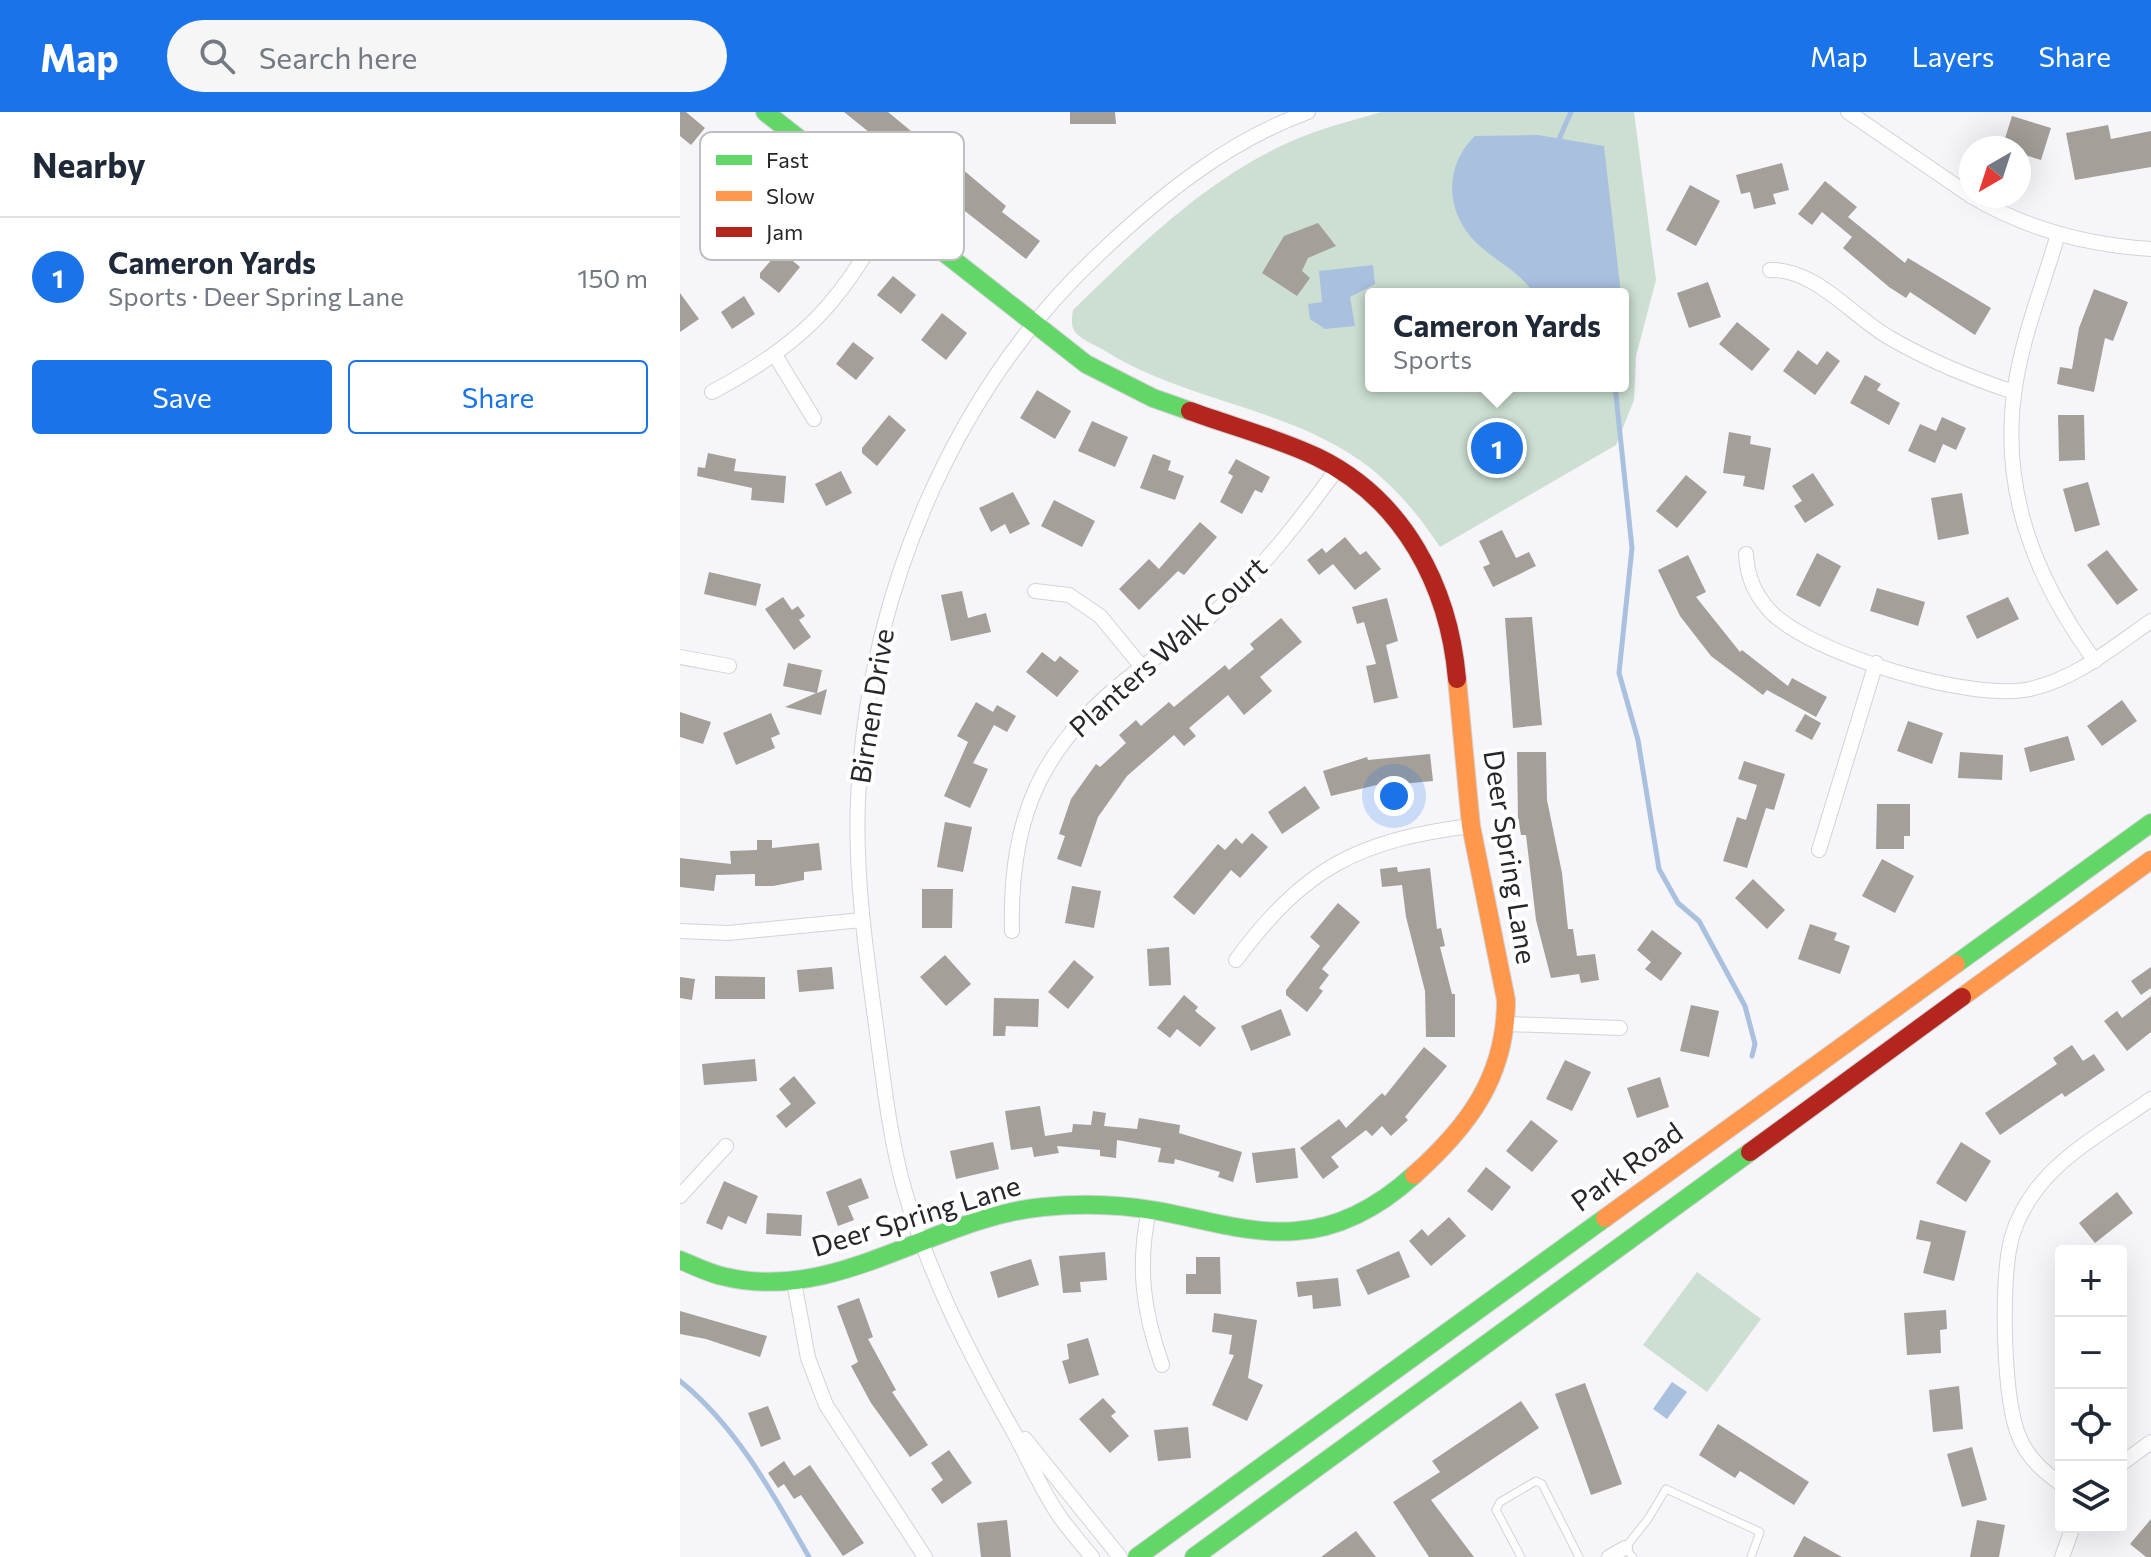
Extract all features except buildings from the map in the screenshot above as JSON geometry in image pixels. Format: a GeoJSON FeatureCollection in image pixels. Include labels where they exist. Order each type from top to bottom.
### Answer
{"type":"FeatureCollection","features":[{"type":"Feature","properties":{"kind":"main road","name":"Deer Spring Lane"},"geometry":{"type":"LineString","coordinates":[[765,112],[790,132]]}},
{"type":"Feature","properties":{"kind":"main road","name":"Deer Spring Lane"},"geometry":{"type":"LineString","coordinates":[[680,1260],[741,1282],[794,1282],[998,1216],[1037,1207],[1097,1204],[1149,1210],[1238,1230],[1290,1234],[1336,1225],[1380,1205],[1412,1181],[1469,1122],[1492,1084],[1507,1024],[1506,1000],[1471,826],[1455,651],[1444,602],[1418,547],[1376,497],[1337,469],[1284,443],[1203,418],[1141,393],[1086,364],[950,260]]}},
{"type":"Feature","properties":{"kind":"main road","name":"Park Road"},"geometry":{"type":"LineString","coordinates":[[1137,1557],[2151,823]]}},
{"type":"Feature","properties":{"kind":"main road"},"geometry":{"type":"LineString","coordinates":[[1194,1557],[2151,860]]}},
{"type":"Feature","properties":{"kind":"street","name":"Birnen Drive"},"geometry":{"type":"LineString","coordinates":[[1092,1557],[1055,1510],[957,1328],[906,1196],[891,1119],[862,920],[858,831],[863,737],[871,677],[885,619],[914,532],[944,465],[980,401],[1033,325],[1074,277],[1192,175],[1252,137],[1308,112]]}},
{"type":"Feature","properties":{"kind":"street"},"geometry":{"type":"LineString","coordinates":[[1848,112],[1959,188]]}},
{"type":"Feature","properties":{"kind":"street"},"geometry":{"type":"LineString","coordinates":[[1994,208],[2058,234],[2151,249]]}},
{"type":"Feature","properties":{"kind":"street"},"geometry":{"type":"LineString","coordinates":[[2058,234],[2014,392],[2011,452],[2024,531],[2046,587],[2095,661]]}},
{"type":"Feature","properties":{"kind":"street"},"geometry":{"type":"LineString","coordinates":[[712,392],[775,355],[828,310],[861,260]]}},
{"type":"Feature","properties":{"kind":"street"},"geometry":{"type":"LineString","coordinates":[[1770,270],[1792,271],[1889,337],[1945,367],[2014,392]]}},
{"type":"Feature","properties":{"kind":"street"},"geometry":{"type":"LineString","coordinates":[[775,355],[814,419]]}},
{"type":"Feature","properties":{"kind":"street","name":"Planters Walk Court"},"geometry":{"type":"LineString","coordinates":[[1012,931],[1013,859],[1035,790],[1064,740],[1086,714],[1142,667],[1198,627],[1255,573],[1337,469]]}},
{"type":"Feature","properties":{"kind":"street"},"geometry":{"type":"LineString","coordinates":[[1746,554],[1751,582],[1773,614],[1810,640],[1954,688],[1986,693],[2044,685],[2095,661],[2151,621]]}},
{"type":"Feature","properties":{"kind":"street"},"geometry":{"type":"LineString","coordinates":[[1035,591],[1069,595],[1110,626],[1142,667]]}},
{"type":"Feature","properties":{"kind":"street"},"geometry":{"type":"LineString","coordinates":[[680,657],[729,666]]}},
{"type":"Feature","properties":{"kind":"street"},"geometry":{"type":"LineString","coordinates":[[1819,850],[1876,663]]}},
{"type":"Feature","properties":{"kind":"street"},"geometry":{"type":"LineString","coordinates":[[1236,960],[1283,903],[1346,857],[1376,844],[1413,834],[1471,826]]}},
{"type":"Feature","properties":{"kind":"street"},"geometry":{"type":"LineString","coordinates":[[680,931],[728,933],[862,920]]}},
{"type":"Feature","properties":{"kind":"street"},"geometry":{"type":"LineString","coordinates":[[1507,1024],[1620,1028]]}},
{"type":"Feature","properties":{"kind":"street"},"geometry":{"type":"LineString","coordinates":[[2055,1479],[2038,1465],[2024,1447],[2012,1416],[2005,1295],[2010,1243],[2024,1207],[2046,1176],[2151,1099]]}},
{"type":"Feature","properties":{"kind":"street"},"geometry":{"type":"LineString","coordinates":[[680,1196],[726,1146]]}},
{"type":"Feature","properties":{"kind":"street"},"geometry":{"type":"LineString","coordinates":[[1149,1210],[1143,1239],[1141,1287],[1146,1319],[1162,1365]]}},
{"type":"Feature","properties":{"kind":"street"},"geometry":{"type":"LineString","coordinates":[[794,1282],[808,1358],[826,1405],[925,1557]]}},
{"type":"Feature","properties":{"kind":"street","name":"Birnen Drive"},"geometry":{"type":"LineString","coordinates":[[998,1404],[1120,1557]]}},
{"type":"Feature","properties":{"kind":"street"},"geometry":{"type":"LineString","coordinates":[[2125,1461],[2151,1442]]}},
{"type":"Feature","properties":{"kind":"street"},"geometry":{"type":"LineString","coordinates":[[2062,1557],[2071,1533]]}},
{"type":"Feature","properties":{"kind":"street"},"geometry":{"type":"LineString","coordinates":[[1609,1557],[1629,1552]]}},
{"type":"Feature","properties":{"kind":"lane"},"geometry":{"type":"LineString","coordinates":[[1521,1557],[1496,1510],[1500,1502],[1536,1481],[1542,1484],[1579,1557]]}},
{"type":"Feature","properties":{"kind":"lane"},"geometry":{"type":"LineString","coordinates":[[1629,1552],[1666,1489],[1760,1532],[1751,1557]]}},
{"type":"Feature","properties":{"kind":"green space"},"geometry":{"type":"Polygon","coordinates":[[[1381,112],[1634,112],[1656,280],[1636,356],[1634,400],[1616,445],[1440,547],[1395,490],[1368,466],[1337,446],[1280,420],[1134,367],[1076,333],[1072,325],[1073,310],[1180,211],[1239,169],[1313,132],[1381,112]]]}},
{"type":"Feature","properties":{"kind":"green space"},"geometry":{"type":"Polygon","coordinates":[[[1697,1272],[1761,1319],[1707,1392],[1643,1345],[1697,1272]]]}},
{"type":"Feature","properties":{"kind":"water"},"geometry":{"type":"Polygon","coordinates":[[[1538,135],[1604,146],[1620,288],[1530,288],[1477,244],[1456,211],[1452,184],[1459,159],[1475,136],[1538,135]]]}},
{"type":"Feature","properties":{"kind":"water"},"geometry":{"type":"Polygon","coordinates":[[[1373,265],[1375,284],[1350,297],[1355,326],[1325,329],[1310,319],[1308,304],[1322,302],[1319,271],[1373,265]]]}},
{"type":"Feature","properties":{"kind":"water"},"geometry":{"type":"Polygon","coordinates":[[[1672,1382],[1687,1392],[1667,1419],[1653,1409],[1672,1382]]]}},
{"type":"Feature","properties":{"kind":"waterway"},"geometry":{"type":"LineString","coordinates":[[1556,146],[1571,112]]}},
{"type":"Feature","properties":{"kind":"waterway"},"geometry":{"type":"LineString","coordinates":[[1616,392],[1632,548],[1619,673],[1638,740],[1659,869],[1678,903],[1699,921],[1745,1006],[1755,1044],[1752,1056]]}},
{"type":"Feature","properties":{"kind":"waterway"},"geometry":{"type":"LineString","coordinates":[[680,1381],[736,1440],[809,1557]]}},
{"type":"Feature","properties":{"kind":"traffic: fast"},"geometry":{"type":"LineString","coordinates":[[765,112],[790,132]]}},
{"type":"Feature","properties":{"kind":"traffic: fast"},"geometry":{"type":"LineString","coordinates":[[954,260],[1086,364],[1153,398],[1190,411]]}},
{"type":"Feature","properties":{"kind":"traffic: fast"},"geometry":{"type":"LineString","coordinates":[[1956,964],[2151,823]]}},
{"type":"Feature","properties":{"kind":"traffic: fast"},"geometry":{"type":"LineString","coordinates":[[1194,1557],[1750,1152]]}},
{"type":"Feature","properties":{"kind":"traffic: fast"},"geometry":{"type":"LineString","coordinates":[[680,1260],[726,1277],[767,1282],[807,1278],[847,1269],[1003,1214],[1072,1205],[1129,1207],[1244,1229],[1296,1231],[1329,1225],[1360,1213],[1414,1175]]}},
{"type":"Feature","properties":{"kind":"traffic: fast"},"geometry":{"type":"LineString","coordinates":[[1137,1557],[1605,1218]]}},
{"type":"Feature","properties":{"kind":"traffic: slow"},"geometry":{"type":"LineString","coordinates":[[1414,1175],[1452,1138],[1481,1098],[1499,1053],[1504,1027],[1506,1000],[1471,826],[1457,679]]}},
{"type":"Feature","properties":{"kind":"traffic: slow"},"geometry":{"type":"LineString","coordinates":[[1962,997],[2151,860]]}},
{"type":"Feature","properties":{"kind":"traffic: slow"},"geometry":{"type":"LineString","coordinates":[[1605,1218],[1956,964]]}},
{"type":"Feature","properties":{"kind":"traffic: jam"},"geometry":{"type":"LineString","coordinates":[[1190,411],[1302,450],[1348,475],[1374,496],[1417,549],[1432,579],[1444,611],[1457,679]]}},
{"type":"Feature","properties":{"kind":"traffic: jam"},"geometry":{"type":"LineString","coordinates":[[1750,1152],[1962,997]]}},
{"type":"Feature","properties":{"kind":"place","name":"Cameron Yards"},"geometry":{"type":"Point","coordinates":[1497,448]}}]}
